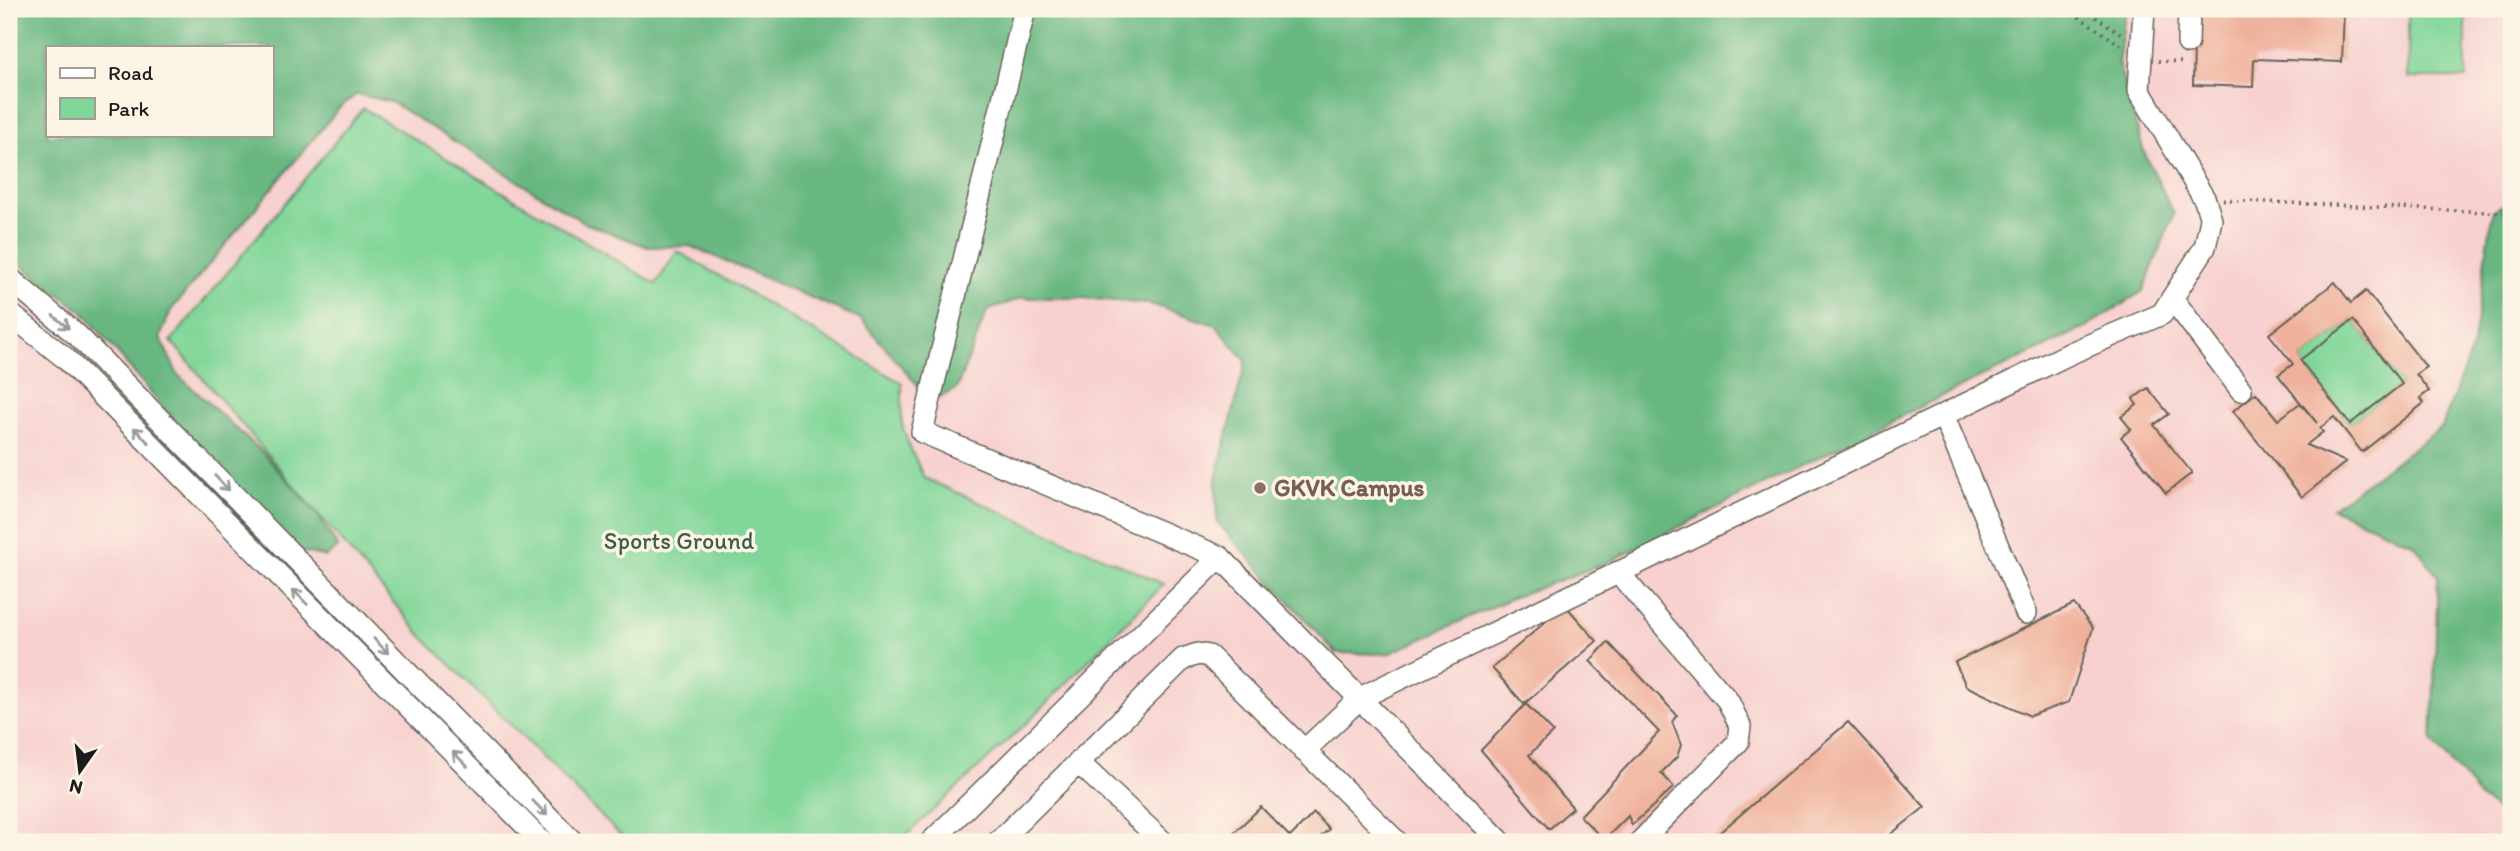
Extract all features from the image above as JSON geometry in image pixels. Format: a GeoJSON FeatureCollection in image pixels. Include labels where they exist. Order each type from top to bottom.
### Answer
{"type":"FeatureCollection","features":[{"type":"Feature","properties":{"kind":"lane"},"geometry":{"type":"LineString","coordinates":[[1025,9],[922,432],[1220,557],[1501,842]]}},
{"type":"Feature","properties":{"kind":"lane"},"geometry":{"type":"LineString","coordinates":[[1304,751],[1360,698],[2071,353],[2162,314],[2205,247],[2211,220],[2205,200],[2139,90],[2144,9]]}},
{"type":"Feature","properties":{"kind":"lane"},"geometry":{"type":"LineString","coordinates":[[2188,43],[2189,9]]}},
{"type":"Feature","properties":{"kind":"lane"},"geometry":{"type":"LineString","coordinates":[[9,278],[78,336],[573,842]]}},
{"type":"Feature","properties":{"kind":"lane"},"geometry":{"type":"LineString","coordinates":[[2172,298],[2241,390]]}},
{"type":"Feature","properties":{"kind":"lane"},"geometry":{"type":"LineString","coordinates":[[9,313],[65,358],[542,842]]}},
{"type":"Feature","properties":{"kind":"lane"},"geometry":{"type":"LineString","coordinates":[[1943,415],[2026,613]]}},
{"type":"Feature","properties":{"kind":"lane"},"geometry":{"type":"LineString","coordinates":[[942,838],[1220,557]]}},
{"type":"Feature","properties":{"kind":"lane"},"geometry":{"type":"LineString","coordinates":[[1618,572],[1728,701],[1740,726],[1738,742],[1640,842]]}},
{"type":"Feature","properties":{"kind":"lane"},"geometry":{"type":"LineString","coordinates":[[998,842],[1183,659],[1198,653],[1209,656],[1397,842]]}},
{"type":"Feature","properties":{"kind":"lane"},"geometry":{"type":"LineString","coordinates":[[1079,763],[1163,842]]}},
{"type":"Feature","properties":{"kind":"path"},"geometry":{"type":"LineString","coordinates":[[2084,9],[2129,40]]}},
{"type":"Feature","properties":{"kind":"path"},"geometry":{"type":"LineString","coordinates":[[2205,200],[2511,213]]}},
{"type":"Feature","properties":{"kind":"shaded area","name":"GKVK Campus"},"geometry":{"type":"Polygon","coordinates":[[[9,9],[2511,9],[2511,842],[9,842],[9,9]]]}},
{"type":"Feature","properties":{"kind":"green space"},"geometry":{"type":"Polygon","coordinates":[[[9,9],[2126,9],[2118,63],[2144,152],[2174,214],[2143,291],[2084,328],[1609,562],[1514,597],[1388,654],[1336,653],[1217,522],[1216,479],[1246,361],[1216,325],[1150,304],[1083,298],[1021,298],[987,311],[957,388],[939,398],[918,386],[861,319],[690,246],[648,247],[585,223],[391,102],[357,94],[339,108],[171,310],[160,338],[178,375],[264,454],[316,513],[338,547],[326,557],[295,550],[162,406],[83,312],[9,256],[9,9]]]}},
{"type":"Feature","properties":{"kind":"green space"},"geometry":{"type":"Polygon","coordinates":[[[2408,9],[2466,9],[2466,78],[2408,78],[2408,9]]]}},
{"type":"Feature","properties":{"kind":"green space","name":"Sports Ground"},"geometry":{"type":"Polygon","coordinates":[[[363,108],[656,284],[677,251],[902,383],[902,424],[924,478],[1164,584],[1031,719],[899,842],[627,842],[422,636],[171,341],[363,108]]]}},
{"type":"Feature","properties":{"kind":"green space"},"geometry":{"type":"Polygon","coordinates":[[[2511,201],[2511,820],[2482,800],[2432,741],[2438,576],[2414,544],[2332,508],[2442,427],[2473,345],[2493,210],[2511,201]]]}},
{"type":"Feature","properties":{"kind":"green space"},"geometry":{"type":"Polygon","coordinates":[[[2353,320],[2402,384],[2350,424],[2300,360],[2353,320]]]}},
{"type":"Feature","properties":{"kind":"building"},"geometry":{"type":"Polygon","coordinates":[[[2195,9],[2344,9],[2342,62],[2254,59],[2253,87],[2193,85],[2195,9]]]}},
{"type":"Feature","properties":{"kind":"building"},"geometry":{"type":"Polygon","coordinates":[[[2335,282],[2351,303],[2366,291],[2426,367],[2416,374],[2429,391],[2420,398],[2424,403],[2362,452],[2334,417],[2320,428],[2323,432],[2306,445],[2346,462],[2302,497],[2233,411],[2256,393],[2278,420],[2300,403],[2317,423],[2278,375],[2293,364],[2269,334],[2335,282]],[[2353,320],[2300,360],[2350,424],[2402,384],[2353,320]]]}},
{"type":"Feature","properties":{"kind":"building"},"geometry":{"type":"Polygon","coordinates":[[[2148,388],[2169,414],[2154,425],[2192,473],[2166,493],[2121,437],[2131,429],[2121,417],[2137,405],[2133,399],[2148,388]]]}},
{"type":"Feature","properties":{"kind":"building"},"geometry":{"type":"Polygon","coordinates":[[[2074,604],[2093,628],[2069,702],[2030,716],[1966,686],[1955,662],[2074,604]]]}},
{"type":"Feature","properties":{"kind":"building"},"geometry":{"type":"Polygon","coordinates":[[[1565,605],[1597,641],[1524,704],[1492,668],[1565,605]]]}},
{"type":"Feature","properties":{"kind":"building"},"geometry":{"type":"Polygon","coordinates":[[[1608,642],[1677,715],[1672,722],[1681,745],[1677,757],[1661,773],[1674,787],[1632,825],[1628,816],[1604,840],[1580,816],[1659,732],[1590,661],[1608,642]]]}},
{"type":"Feature","properties":{"kind":"building"},"geometry":{"type":"Polygon","coordinates":[[[1526,704],[1553,732],[1529,755],[1573,808],[1549,829],[1481,750],[1526,704]]]}},
{"type":"Feature","properties":{"kind":"building"},"geometry":{"type":"Polygon","coordinates":[[[1848,722],[1925,807],[1881,842],[1711,840],[1848,722]]]}},
{"type":"Feature","properties":{"kind":"building"},"geometry":{"type":"Polygon","coordinates":[[[1261,807],[1290,837],[1314,813],[1329,829],[1315,842],[1224,842],[1261,807]]]}},
{"type":"Feature","properties":{"kind":"place","name":"GKVK Campus"},"geometry":{"type":"Point","coordinates":[1260,488]}}]}
